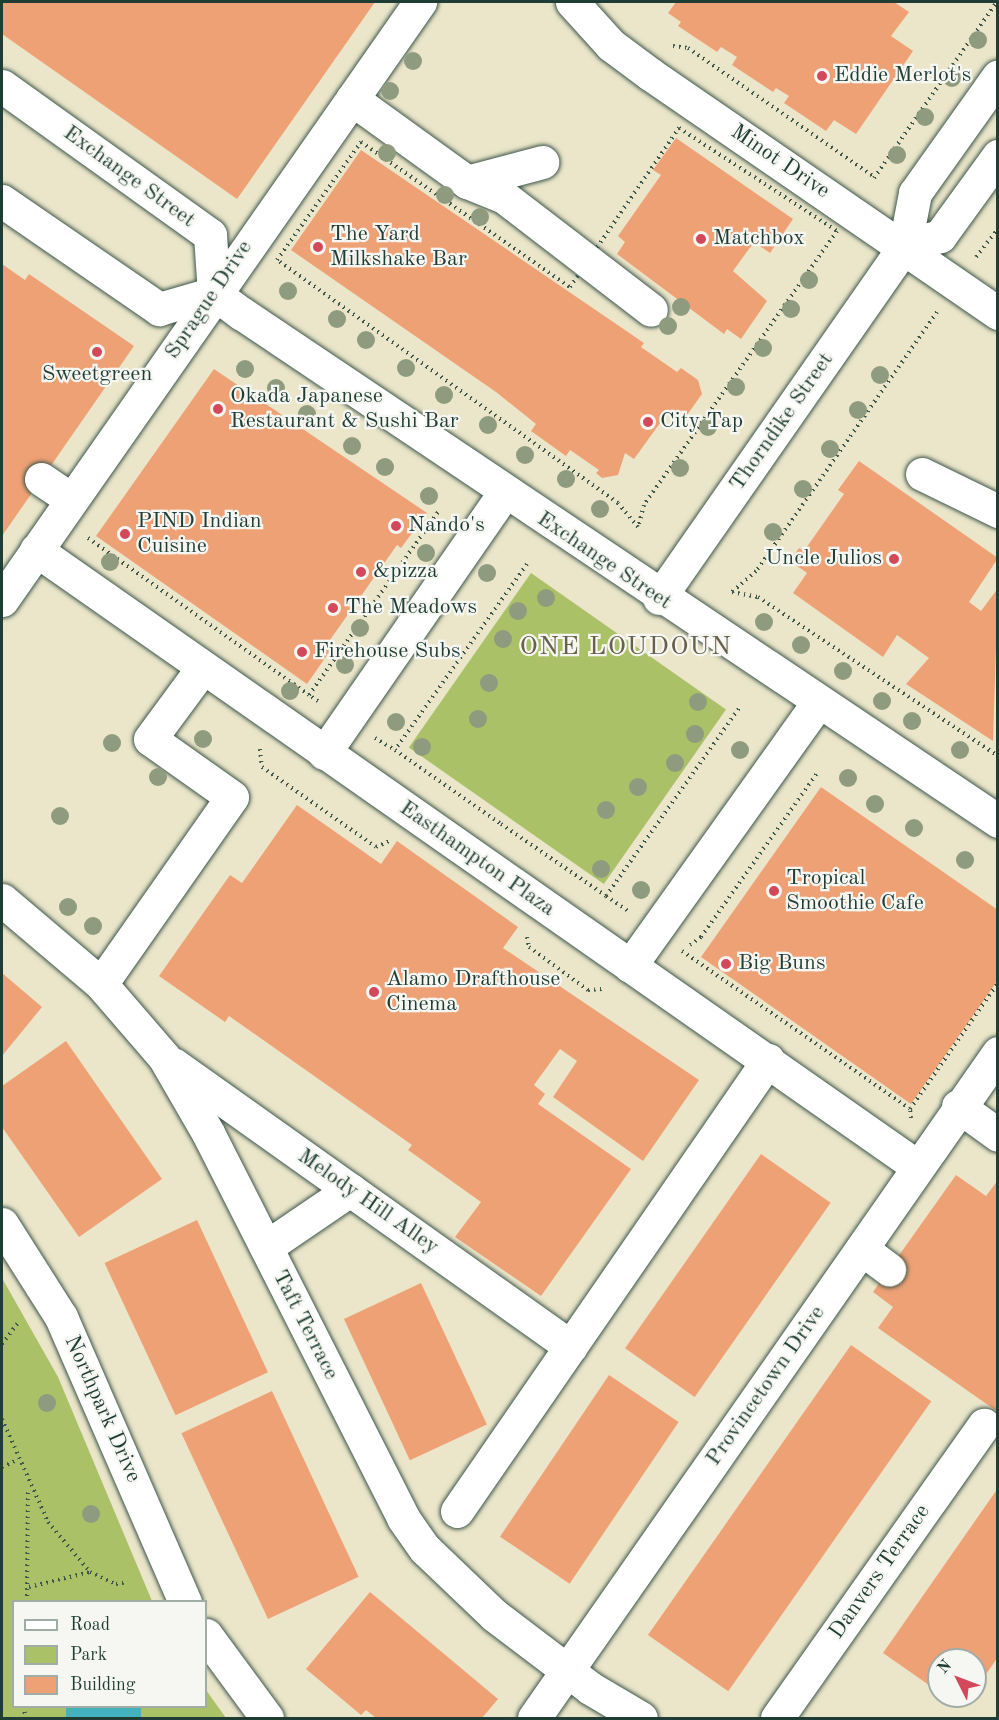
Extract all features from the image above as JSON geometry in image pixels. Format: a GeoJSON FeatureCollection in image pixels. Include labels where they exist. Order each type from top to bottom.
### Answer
{"type":"FeatureCollection","features":[{"type":"Feature","properties":{"kind":"street","name":"Sprague Drive"},"geometry":{"type":"LineString","coordinates":[[2,600],[214,293],[420,2]]}},
{"type":"Feature","properties":{"kind":"street","name":"Minot Drive"},"geometry":{"type":"LineString","coordinates":[[572,2],[604,37],[642,68],[905,245],[998,313]]}},
{"type":"Feature","properties":{"kind":"street","name":"Thorndike Street"},"geometry":{"type":"LineString","coordinates":[[659,598],[905,245],[915,193],[998,76]]}},
{"type":"Feature","properties":{"kind":"street","name":"Exchange Street"},"geometry":{"type":"LineString","coordinates":[[2,86],[210,235],[214,293],[659,598],[998,821]]}},
{"type":"Feature","properties":{"kind":"street"},"geometry":{"type":"LineString","coordinates":[[352,99],[467,182],[504,197],[651,310]]}},
{"type":"Feature","properties":{"kind":"street"},"geometry":{"type":"LineString","coordinates":[[905,245],[940,236],[998,156]]}},
{"type":"Feature","properties":{"kind":"street"},"geometry":{"type":"LineString","coordinates":[[467,182],[542,162]]}},
{"type":"Feature","properties":{"kind":"street"},"geometry":{"type":"LineString","coordinates":[[2,201],[159,309],[214,293]]}},
{"type":"Feature","properties":{"kind":"street"},"geometry":{"type":"LineString","coordinates":[[922,474],[998,511]]}},
{"type":"Feature","properties":{"kind":"street"},"geometry":{"type":"LineString","coordinates":[[41,479],[71,499]]}},
{"type":"Feature","properties":{"kind":"street"},"geometry":{"type":"LineString","coordinates":[[324,753],[504,493]]}},
{"type":"Feature","properties":{"kind":"street","name":"Easthampton Plaza"},"geometry":{"type":"LineString","coordinates":[[36,549],[324,753],[768,1060],[918,1167]]}},
{"type":"Feature","properties":{"kind":"street"},"geometry":{"type":"LineString","coordinates":[[101,984],[232,797],[150,739],[203,667]]}},
{"type":"Feature","properties":{"kind":"street"},"geometry":{"type":"LineString","coordinates":[[630,966],[817,704]]}},
{"type":"Feature","properties":{"kind":"street","name":"Taft Terrace"},"geometry":{"type":"LineString","coordinates":[[2,900],[101,984],[164,1057],[266,1247],[403,1518],[447,1573],[567,1670],[641,1719]]}},
{"type":"Feature","properties":{"kind":"street","name":"Provincetown Drive"},"geometry":{"type":"LineString","coordinates":[[534,1719],[862,1249],[958,1106],[998,1053]]}},
{"type":"Feature","properties":{"kind":"street","name":"Melody Hill Alley"},"geometry":{"type":"LineString","coordinates":[[164,1057],[571,1347]]}},
{"type":"Feature","properties":{"kind":"street"},"geometry":{"type":"LineString","coordinates":[[457,1511],[768,1060]]}},
{"type":"Feature","properties":{"kind":"street"},"geometry":{"type":"LineString","coordinates":[[958,1106],[998,1135]]}},
{"type":"Feature","properties":{"kind":"street"},"geometry":{"type":"LineString","coordinates":[[266,1247],[350,1190]]}},
{"type":"Feature","properties":{"kind":"street","name":"Northpark Drive"},"geometry":{"type":"LineString","coordinates":[[2,1224],[61,1317],[184,1600]]}},
{"type":"Feature","properties":{"kind":"street"},"geometry":{"type":"LineString","coordinates":[[862,1249],[890,1269]]}},
{"type":"Feature","properties":{"kind":"street","name":"Danvers Terrace"},"geometry":{"type":"LineString","coordinates":[[777,1719],[984,1425]]}},
{"type":"Feature","properties":{"kind":"street"},"geometry":{"type":"LineString","coordinates":[[207,1636],[267,1719]]}},
{"type":"Feature","properties":{"kind":"path"},"geometry":{"type":"LineString","coordinates":[[869,187],[997,2]]}},
{"type":"Feature","properties":{"kind":"path"},"geometry":{"type":"LineString","coordinates":[[666,40],[688,48],[874,177]]}},
{"type":"Feature","properties":{"kind":"path"},"geometry":{"type":"LineString","coordinates":[[974,260],[998,229]]}},
{"type":"Feature","properties":{"kind":"path"},"geometry":{"type":"LineString","coordinates":[[277,260],[618,503],[638,527],[644,505],[837,231]]}},
{"type":"Feature","properties":{"kind":"path"},"geometry":{"type":"LineString","coordinates":[[943,305],[756,571],[732,592],[758,597],[998,756]]}},
{"type":"Feature","properties":{"kind":"path"},"geometry":{"type":"LineString","coordinates":[[85,536],[309,695]]}},
{"type":"Feature","properties":{"kind":"path"},"geometry":{"type":"LineString","coordinates":[[527,564],[395,750],[606,896],[739,708]]}},
{"type":"Feature","properties":{"kind":"path"},"geometry":{"type":"LineString","coordinates":[[2,1344],[18,1323]]}},
{"type":"Feature","properties":{"kind":"path"},"geometry":{"type":"LineString","coordinates":[[2,1419],[28,1487],[48,1522],[90,1572],[116,1584],[128,1582]]}},
{"type":"Feature","properties":{"kind":"path"},"geometry":{"type":"LineString","coordinates":[[2,1467],[18,1460]]}},
{"type":"Feature","properties":{"kind":"path"},"geometry":{"type":"LineString","coordinates":[[27,1600],[28,1487]]}},
{"type":"Feature","properties":{"kind":"path"},"geometry":{"type":"LineString","coordinates":[[29,1587],[90,1572]]}},
{"type":"Feature","properties":{"kind":"green space"},"geometry":{"type":"Polygon","coordinates":[[[531,573],[726,710],[604,884],[409,747],[531,573]]]}},
{"type":"Feature","properties":{"kind":"green space"},"geometry":{"type":"Polygon","coordinates":[[[2,1278],[58,1377],[152,1600],[12,1600],[12,1708],[207,1708],[207,1691],[226,1718],[2,1718],[2,1278]]]}},
{"type":"Feature","properties":{"kind":"water"},"geometry":{"type":"Polygon","coordinates":[[[66,1708],[141,1708],[141,1718],[66,1718],[66,1708]]]}},
{"type":"Feature","properties":{"kind":"building"},"geometry":{"type":"Polygon","coordinates":[[[2,2],[375,2],[237,199],[2,34],[2,2]]]}},
{"type":"Feature","properties":{"kind":"building","name":"Eddie Merlot's"},"geometry":{"type":"Polygon","coordinates":[[[676,2],[894,2],[909,12],[891,36],[913,51],[856,134],[834,120],[826,131],[784,103],[789,96],[776,88],[773,92],[732,65],[737,57],[721,47],[717,52],[678,26],[681,22],[668,13],[676,2]]]}},
{"type":"Feature","properties":{"kind":"building","name":"Matchbox"},"geometry":{"type":"Polygon","coordinates":[[[676,138],[793,219],[770,253],[754,242],[733,271],[767,301],[741,339],[727,329],[724,334],[617,254],[625,242],[618,236],[661,175],[653,170],[676,138]]]}},
{"type":"Feature","properties":{"kind":"building"},"geometry":{"type":"Polygon","coordinates":[[[361,150],[644,343],[641,347],[677,372],[681,368],[698,380],[702,394],[687,415],[680,410],[675,416],[668,412],[634,459],[625,453],[618,475],[602,478],[596,473],[599,470],[570,450],[566,456],[531,431],[536,424],[496,392],[291,250],[361,150]]]}},
{"type":"Feature","properties":{"kind":"building"},"geometry":{"type":"Polygon","coordinates":[[[2,264],[25,280],[29,274],[134,346],[2,536],[2,264]]]}},
{"type":"Feature","properties":{"kind":"building"},"geometry":{"type":"Polygon","coordinates":[[[214,369],[427,513],[401,548],[397,545],[325,647],[330,651],[307,684],[96,536],[214,369]]]}},
{"type":"Feature","properties":{"kind":"building","name":"Uncle Julios"},"geometry":{"type":"Polygon","coordinates":[[[859,461],[998,558],[969,602],[981,611],[998,588],[993,741],[906,684],[929,658],[897,635],[883,657],[793,593],[807,573],[790,561],[799,548],[804,551],[844,494],[838,490],[859,461]]]}},
{"type":"Feature","properties":{"kind":"building"},"geometry":{"type":"Polygon","coordinates":[[[821,787],[998,910],[998,980],[911,1104],[701,957],[821,787]]]}},
{"type":"Feature","properties":{"kind":"building","name":"Alamo Drafthouse Cinema"},"geometry":{"type":"Polygon","coordinates":[[[297,805],[381,864],[397,841],[518,927],[503,948],[699,1080],[643,1161],[553,1097],[577,1061],[560,1049],[534,1085],[545,1094],[538,1104],[631,1169],[541,1296],[455,1237],[481,1202],[408,1150],[412,1145],[229,1016],[225,1022],[159,976],[230,875],[242,883],[297,805]]]}},
{"type":"Feature","properties":{"kind":"building"},"geometry":{"type":"Polygon","coordinates":[[[2,973],[42,1007],[2,1056],[2,973]]]}},
{"type":"Feature","properties":{"kind":"building"},"geometry":{"type":"Polygon","coordinates":[[[66,1041],[162,1179],[79,1237],[2,1127],[2,1086],[66,1041]]]}},
{"type":"Feature","properties":{"kind":"building"},"geometry":{"type":"Polygon","coordinates":[[[761,1154],[831,1203],[695,1397],[625,1348],[761,1154]]]}},
{"type":"Feature","properties":{"kind":"building"},"geometry":{"type":"Polygon","coordinates":[[[956,1175],[986,1196],[998,1180],[998,1412],[878,1328],[893,1307],[873,1292],[956,1175]]]}},
{"type":"Feature","properties":{"kind":"building"},"geometry":{"type":"Polygon","coordinates":[[[197,1220],[268,1372],[176,1415],[105,1263],[197,1220]]]}},
{"type":"Feature","properties":{"kind":"building"},"geometry":{"type":"Polygon","coordinates":[[[421,1283],[487,1424],[410,1460],[344,1319],[421,1283]]]}},
{"type":"Feature","properties":{"kind":"building"},"geometry":{"type":"Polygon","coordinates":[[[851,1345],[931,1401],[728,1691],[648,1635],[851,1345]]]}},
{"type":"Feature","properties":{"kind":"building"},"geometry":{"type":"Polygon","coordinates":[[[609,1375],[679,1422],[570,1584],[500,1537],[609,1375]]]}},
{"type":"Feature","properties":{"kind":"building"},"geometry":{"type":"Polygon","coordinates":[[[272,1391],[359,1577],[268,1619],[181,1433],[272,1391]]]}},
{"type":"Feature","properties":{"kind":"building"},"geometry":{"type":"Polygon","coordinates":[[[998,1488],[998,1657],[987,1673],[987,1648],[927,1648],[927,1684],[883,1653],[998,1488]]]}},
{"type":"Feature","properties":{"kind":"building"},"geometry":{"type":"Polygon","coordinates":[[[370,1592],[498,1699],[482,1718],[376,1718],[366,1710],[361,1715],[306,1669],[370,1592]]]}},
{"type":"Feature","properties":{"kind":"place","name":"Eddie Merlot's"},"geometry":{"type":"Point","coordinates":[822,76]}},
{"type":"Feature","properties":{"kind":"place","name":"Matchbox"},"geometry":{"type":"Point","coordinates":[701,239]}},
{"type":"Feature","properties":{"kind":"place","name":"The Yard Milkshake Bar"},"geometry":{"type":"Point","coordinates":[318,247]}},
{"type":"Feature","properties":{"kind":"place","name":"Sweetgreen"},"geometry":{"type":"Point","coordinates":[97,352]}},
{"type":"Feature","properties":{"kind":"place","name":"Okada Japanese Restaurant & Sushi Bar"},"geometry":{"type":"Point","coordinates":[218,409]}},
{"type":"Feature","properties":{"kind":"place","name":"City Tap"},"geometry":{"type":"Point","coordinates":[648,422]}},
{"type":"Feature","properties":{"kind":"place","name":"Nando's"},"geometry":{"type":"Point","coordinates":[396,526]}},
{"type":"Feature","properties":{"kind":"place","name":"PIND Indian Cuisine"},"geometry":{"type":"Point","coordinates":[125,534]}},
{"type":"Feature","properties":{"kind":"place","name":"Uncle Julios"},"geometry":{"type":"Point","coordinates":[894,559]}},
{"type":"Feature","properties":{"kind":"place","name":"&pizza"},"geometry":{"type":"Point","coordinates":[361,572]}},
{"type":"Feature","properties":{"kind":"place","name":"The Meadows"},"geometry":{"type":"Point","coordinates":[333,608]}},
{"type":"Feature","properties":{"kind":"place","name":"Firehouse Subs"},"geometry":{"type":"Point","coordinates":[302,652]}},
{"type":"Feature","properties":{"kind":"place","name":"Tropical Smoothie Cafe"},"geometry":{"type":"Point","coordinates":[774,891]}},
{"type":"Feature","properties":{"kind":"place","name":"Big Buns"},"geometry":{"type":"Point","coordinates":[726,964]}},
{"type":"Feature","properties":{"kind":"place","name":"Alamo Drafthouse Cinema"},"geometry":{"type":"Point","coordinates":[374,992]}},
{"type":"Feature","properties":{"kind":"district","name":"ONE LOUDOUN"},"geometry":{"type":"Point","coordinates":[626,648]}}]}
